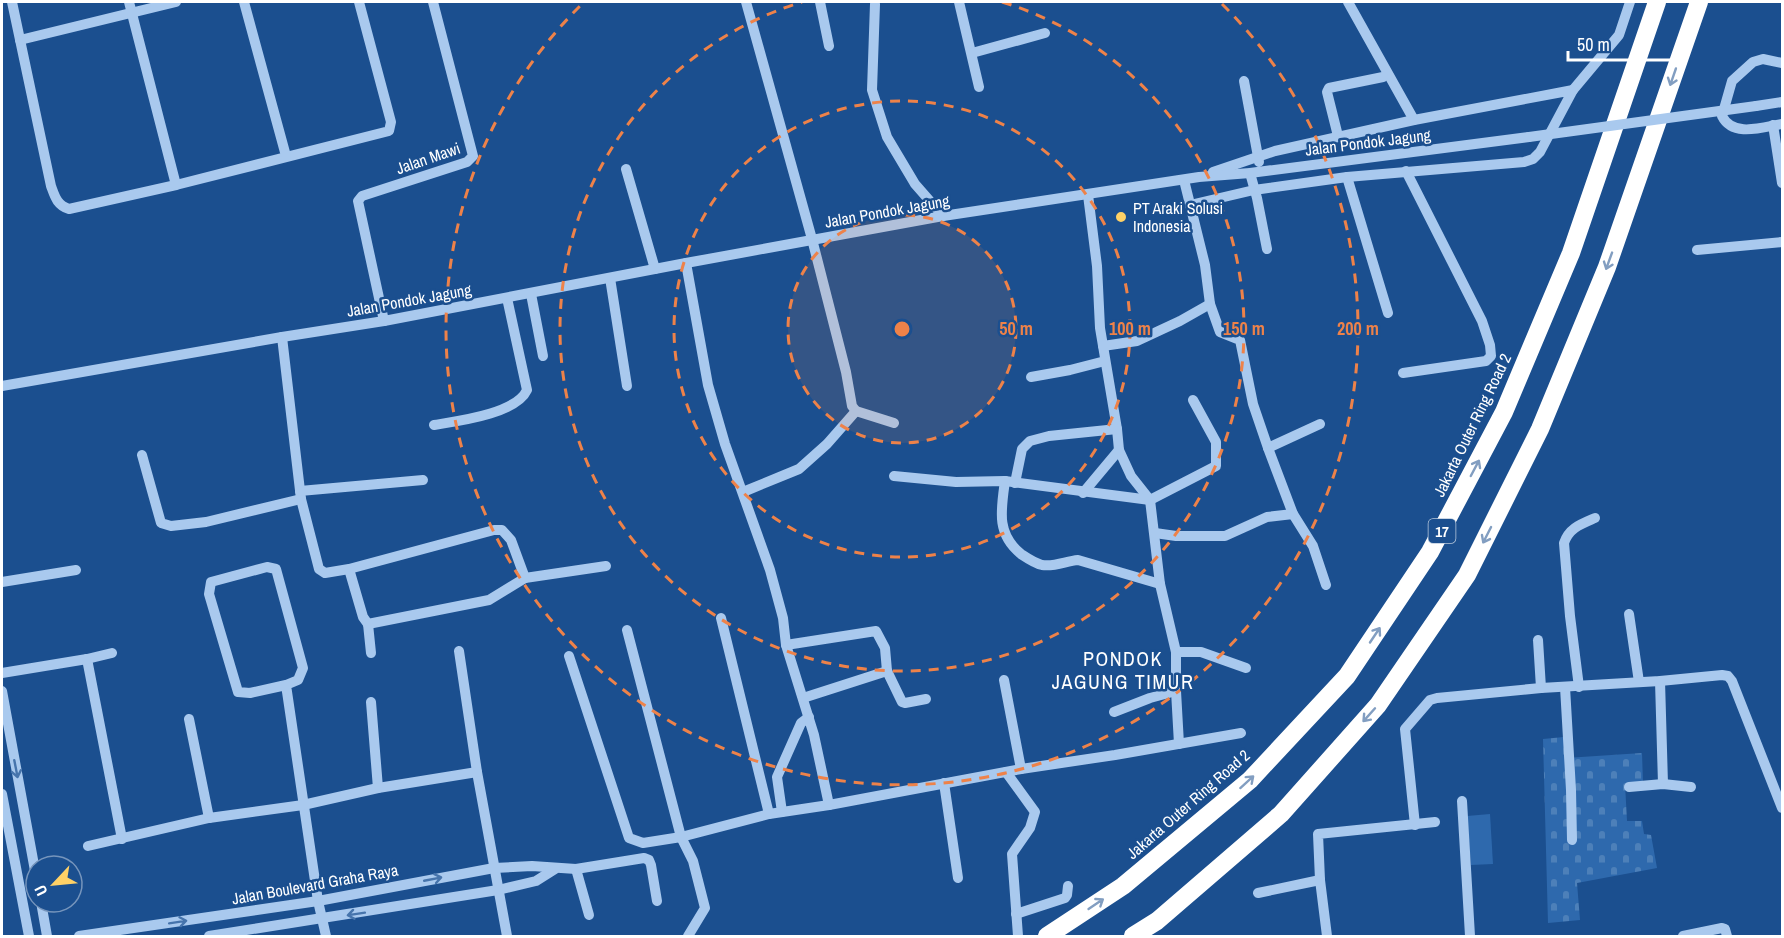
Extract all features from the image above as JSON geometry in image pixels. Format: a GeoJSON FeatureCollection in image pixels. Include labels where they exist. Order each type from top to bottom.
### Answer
{"type":"FeatureCollection","features":[{"type":"Feature","properties":{"kind":"highway","name":"Jakarta Outer Ring Road 2"},"geometry":{"type":"LineString","coordinates":[[1047,936],[1123,886],[1250,780],[1347,676],[1430,552],[1504,411],[1571,253],[1657,2]]}},
{"type":"Feature","properties":{"kind":"highway","name":"17"},"geometry":{"type":"LineString","coordinates":[[1134,936],[1157,921],[1281,814],[1378,705],[1467,574],[1540,429],[1607,267],[1699,2]]}},
{"type":"Feature","properties":{"kind":"street"},"geometry":{"type":"LineString","coordinates":[[12,2],[51,186],[55,198],[62,206],[69,209],[176,185],[389,131],[391,122],[358,2]]}},
{"type":"Feature","properties":{"kind":"street"},"geometry":{"type":"LineString","coordinates":[[20,40],[130,7],[176,2]]}},
{"type":"Feature","properties":{"kind":"street"},"geometry":{"type":"LineString","coordinates":[[244,2],[286,156]]}},
{"type":"Feature","properties":{"kind":"street","name":"Jalan Mawi"},"geometry":{"type":"LineString","coordinates":[[384,321],[358,201],[362,196],[467,162],[472,159],[473,154],[433,2]]}},
{"type":"Feature","properties":{"kind":"street"},"geometry":{"type":"LineString","coordinates":[[746,2],[812,239],[846,372],[852,406],[856,411],[894,423]]}},
{"type":"Feature","properties":{"kind":"street"},"geometry":{"type":"LineString","coordinates":[[820,2],[829,46]]}},
{"type":"Feature","properties":{"kind":"street"},"geometry":{"type":"LineString","coordinates":[[959,2],[979,87]]}},
{"type":"Feature","properties":{"kind":"street"},"geometry":{"type":"LineString","coordinates":[[1348,2],[1413,120]]}},
{"type":"Feature","properties":{"kind":"street"},"geometry":{"type":"LineString","coordinates":[[1190,206],[1254,190],[1347,177],[1524,162],[1533,159],[1540,152],[1573,90],[1619,35],[1630,2]]}},
{"type":"Feature","properties":{"kind":"street"},"geometry":{"type":"LineString","coordinates":[[875,4],[872,90],[887,137],[915,184],[943,216]]}},
{"type":"Feature","properties":{"kind":"street"},"geometry":{"type":"LineString","coordinates":[[130,7],[176,185]]}},
{"type":"Feature","properties":{"kind":"street"},"geometry":{"type":"LineString","coordinates":[[972,53],[1045,33]]}},
{"type":"Feature","properties":{"kind":"street"},"geometry":{"type":"LineString","coordinates":[[1782,63],[1763,59],[1753,62],[1732,81],[1722,116],[1726,124],[1738,130],[1778,125],[1782,183]]}},
{"type":"Feature","properties":{"kind":"street"},"geometry":{"type":"LineString","coordinates":[[1338,136],[1327,92],[1329,88],[1383,77]]}},
{"type":"Feature","properties":{"kind":"street"},"geometry":{"type":"LineString","coordinates":[[1244,81],[1258,156],[1254,190],[1267,249]]}},
{"type":"Feature","properties":{"kind":"street"},"geometry":{"type":"LineString","coordinates":[[1199,177],[1258,156],[1338,136],[1573,90]]}},
{"type":"Feature","properties":{"kind":"street","name":"Jalan Pondok Jagung"},"geometry":{"type":"LineString","coordinates":[[2,386],[384,321],[687,262],[943,216],[1199,177],[1528,137],[1782,102]]}},
{"type":"Feature","properties":{"kind":"street"},"geometry":{"type":"LineString","coordinates":[[626,169],[655,269]]}},
{"type":"Feature","properties":{"kind":"street"},"geometry":{"type":"LineString","coordinates":[[1403,373],[1486,361],[1491,356],[1482,321],[1406,171]]}},
{"type":"Feature","properties":{"kind":"street"},"geometry":{"type":"LineString","coordinates":[[1347,177],[1388,313]]}},
{"type":"Feature","properties":{"kind":"street"},"geometry":{"type":"LineString","coordinates":[[1184,180],[1204,265],[1210,304],[1220,332],[1240,340],[1253,404],[1268,448],[1293,514],[1313,546],[1326,585]]}},
{"type":"Feature","properties":{"kind":"street"},"geometry":{"type":"LineString","coordinates":[[1088,195],[1097,266],[1100,328],[1119,450],[1131,476],[1150,500],[1160,584],[1176,652],[1179,744]]}},
{"type":"Feature","properties":{"kind":"street"},"geometry":{"type":"LineString","coordinates":[[1697,250],[1782,242]]}},
{"type":"Feature","properties":{"kind":"street"},"geometry":{"type":"LineString","coordinates":[[687,262],[708,385],[725,444],[770,570],[783,618],[786,645],[814,735],[829,805]]}},
{"type":"Feature","properties":{"kind":"street"},"geometry":{"type":"LineString","coordinates":[[610,278],[627,386]]}},
{"type":"Feature","properties":{"kind":"street"},"geometry":{"type":"LineString","coordinates":[[531,294],[543,356]]}},
{"type":"Feature","properties":{"kind":"street"},"geometry":{"type":"LineString","coordinates":[[434,425],[484,416],[518,400],[527,390],[507,298]]}},
{"type":"Feature","properties":{"kind":"street"},"geometry":{"type":"LineString","coordinates":[[1103,346],[1137,341],[1210,304]]}},
{"type":"Feature","properties":{"kind":"street"},"geometry":{"type":"LineString","coordinates":[[282,337],[300,495],[319,569],[324,573],[349,569],[494,530],[502,530],[511,540],[525,578]]}},
{"type":"Feature","properties":{"kind":"street"},"geometry":{"type":"LineString","coordinates":[[1031,377],[1105,361]]}},
{"type":"Feature","properties":{"kind":"street"},"geometry":{"type":"LineString","coordinates":[[894,476],[956,482],[1010,482],[1150,500],[1216,466],[1216,442],[1193,400]]}},
{"type":"Feature","properties":{"kind":"street"},"geometry":{"type":"LineString","coordinates":[[743,492],[799,469],[827,444],[856,411]]}},
{"type":"Feature","properties":{"kind":"street"},"geometry":{"type":"LineString","coordinates":[[1268,448],[1320,424]]}},
{"type":"Feature","properties":{"kind":"street"},"geometry":{"type":"LineString","coordinates":[[1117,429],[1049,436],[1030,441],[1022,449],[1010,482],[1001,518],[1006,538],[1020,553],[1042,565],[1060,565],[1069,560],[1078,560],[1160,584]]}},
{"type":"Feature","properties":{"kind":"street"},"geometry":{"type":"LineString","coordinates":[[1083,493],[1119,450]]}},
{"type":"Feature","properties":{"kind":"street"},"geometry":{"type":"LineString","coordinates":[[142,455],[161,523],[171,526],[206,522],[300,495],[423,480]]}},
{"type":"Feature","properties":{"kind":"street"},"geometry":{"type":"LineString","coordinates":[[1155,533],[1176,536],[1226,536],[1267,517],[1293,514]]}},
{"type":"Feature","properties":{"kind":"street"},"geometry":{"type":"LineString","coordinates":[[1579,687],[1564,543],[1573,528],[1595,518]]}},
{"type":"Feature","properties":{"kind":"street"},"geometry":{"type":"LineString","coordinates":[[368,624],[489,600],[525,578],[606,566]]}},
{"type":"Feature","properties":{"kind":"street"},"geometry":{"type":"LineString","coordinates":[[267,567],[276,568],[303,668],[298,680],[286,685],[250,693],[238,692],[209,594],[211,582],[267,567]]}},
{"type":"Feature","properties":{"kind":"street"},"geometry":{"type":"LineString","coordinates":[[349,569],[363,617],[368,624],[371,653]]}},
{"type":"Feature","properties":{"kind":"street"},"geometry":{"type":"LineString","coordinates":[[2,582],[76,570]]}},
{"type":"Feature","properties":{"kind":"street"},"geometry":{"type":"LineString","coordinates":[[1629,614],[1639,682]]}},
{"type":"Feature","properties":{"kind":"street"},"geometry":{"type":"LineString","coordinates":[[721,618],[770,814]]}},
{"type":"Feature","properties":{"kind":"street"},"geometry":{"type":"LineString","coordinates":[[627,630],[681,837],[693,861],[705,908],[688,936]]}},
{"type":"Feature","properties":{"kind":"street"},"geometry":{"type":"LineString","coordinates":[[786,645],[876,632],[885,648],[887,671],[902,702],[905,704],[926,699]]}},
{"type":"Feature","properties":{"kind":"street"},"geometry":{"type":"LineString","coordinates":[[1538,640],[1541,688]]}},
{"type":"Feature","properties":{"kind":"street"},"geometry":{"type":"LineString","coordinates":[[459,651],[477,772],[507,936]]}},
{"type":"Feature","properties":{"kind":"street"},"geometry":{"type":"LineString","coordinates":[[1176,652],[1201,652],[1246,668]]}},
{"type":"Feature","properties":{"kind":"street"},"geometry":{"type":"LineString","coordinates":[[2,673],[112,653]]}},
{"type":"Feature","properties":{"kind":"street"},"geometry":{"type":"LineString","coordinates":[[568,656],[628,838],[643,843],[681,837],[770,814],[1021,769],[1241,734]]}},
{"type":"Feature","properties":{"kind":"street"},"geometry":{"type":"LineString","coordinates":[[87,659],[122,839]]}},
{"type":"Feature","properties":{"kind":"street"},"geometry":{"type":"LineString","coordinates":[[803,698],[887,671]]}},
{"type":"Feature","properties":{"kind":"street"},"geometry":{"type":"LineString","coordinates":[[1414,825],[1404,729],[1430,700],[1541,688],[1722,675],[1728,675],[1782,808]]}},
{"type":"Feature","properties":{"kind":"street"},"geometry":{"type":"LineString","coordinates":[[1004,680],[1021,769]]}},
{"type":"Feature","properties":{"kind":"street"},"geometry":{"type":"LineString","coordinates":[[1660,681],[1663,784]]}},
{"type":"Feature","properties":{"kind":"street"},"geometry":{"type":"LineString","coordinates":[[286,685],[318,901],[326,936]]}},
{"type":"Feature","properties":{"kind":"street"},"geometry":{"type":"LineString","coordinates":[[1565,687],[1572,840]]}},
{"type":"Feature","properties":{"kind":"street"},"geometry":{"type":"LineString","coordinates":[[2,691],[32,854]]}},
{"type":"Feature","properties":{"kind":"street"},"geometry":{"type":"LineString","coordinates":[[1114,712],[1176,691]]}},
{"type":"Feature","properties":{"kind":"street"},"geometry":{"type":"LineString","coordinates":[[371,702],[378,788]]}},
{"type":"Feature","properties":{"kind":"street"},"geometry":{"type":"LineString","coordinates":[[782,812],[777,777],[801,723],[809,717]]}},
{"type":"Feature","properties":{"kind":"street"},"geometry":{"type":"LineString","coordinates":[[189,719],[209,818]]}},
{"type":"Feature","properties":{"kind":"street"},"geometry":{"type":"LineString","coordinates":[[88,846],[209,818],[303,805],[378,788],[477,772]]}},
{"type":"Feature","properties":{"kind":"street"},"geometry":{"type":"LineString","coordinates":[[1006,772],[1035,812],[1030,828],[1012,854],[1018,936]]}},
{"type":"Feature","properties":{"kind":"street"},"geometry":{"type":"LineString","coordinates":[[944,783],[958,878]]}},
{"type":"Feature","properties":{"kind":"street"},"geometry":{"type":"LineString","coordinates":[[1629,787],[1663,784],[1691,787]]}},
{"type":"Feature","properties":{"kind":"street"},"geometry":{"type":"LineString","coordinates":[[2,794],[29,936]]}},
{"type":"Feature","properties":{"kind":"street"},"geometry":{"type":"LineString","coordinates":[[1462,801],[1470,936]]}},
{"type":"Feature","properties":{"kind":"street"},"geometry":{"type":"LineString","coordinates":[[1327,936],[1320,879],[1318,834],[1435,822]]}},
{"type":"Feature","properties":{"kind":"street","name":"Jalan Boulevard Graha Raya"},"geometry":{"type":"LineString","coordinates":[[79,936],[318,901],[494,868],[532,866],[576,869],[645,858],[651,865],[657,902]]}},
{"type":"Feature","properties":{"kind":"street","name":"Jalan Boulevard Graha Raya"},"geometry":{"type":"LineString","coordinates":[[209,936],[498,890],[536,881],[555,869]]}},
{"type":"Feature","properties":{"kind":"street"},"geometry":{"type":"LineString","coordinates":[[576,869],[589,915]]}},
{"type":"Feature","properties":{"kind":"street"},"geometry":{"type":"LineString","coordinates":[[1258,893],[1320,879]]}},
{"type":"Feature","properties":{"kind":"street"},"geometry":{"type":"LineString","coordinates":[[1016,914],[1065,898],[1068,886]]}},
{"type":"Feature","properties":{"kind":"street"},"geometry":{"type":"LineString","coordinates":[[43,914],[47,936]]}},
{"type":"Feature","properties":{"kind":"street"},"geometry":{"type":"LineString","coordinates":[[1683,936],[1722,928],[1725,929],[1727,936]]}},
{"type":"Feature","properties":{"kind":"green space"},"geometry":{"type":"Polygon","coordinates":[[[1564,737],[1566,758],[1642,753],[1643,784],[1625,784],[1627,821],[1642,821],[1644,834],[1651,835],[1657,868],[1577,883],[1580,920],[1548,923],[1543,739],[1564,737]]]}},
{"type":"Feature","properties":{"kind":"green space"},"geometry":{"type":"Polygon","coordinates":[[[1490,814],[1493,864],[1471,865],[1467,816],[1490,814]]]}},
{"type":"Feature","properties":{"kind":"place","name":"PT Araki Solusi Indonesia"},"geometry":{"type":"Point","coordinates":[1121,217]}},
{"type":"Feature","properties":{"kind":"district","name":"PONDOK JAGUNG TIMUR"},"geometry":{"type":"Point","coordinates":[1123,670]}}]}
